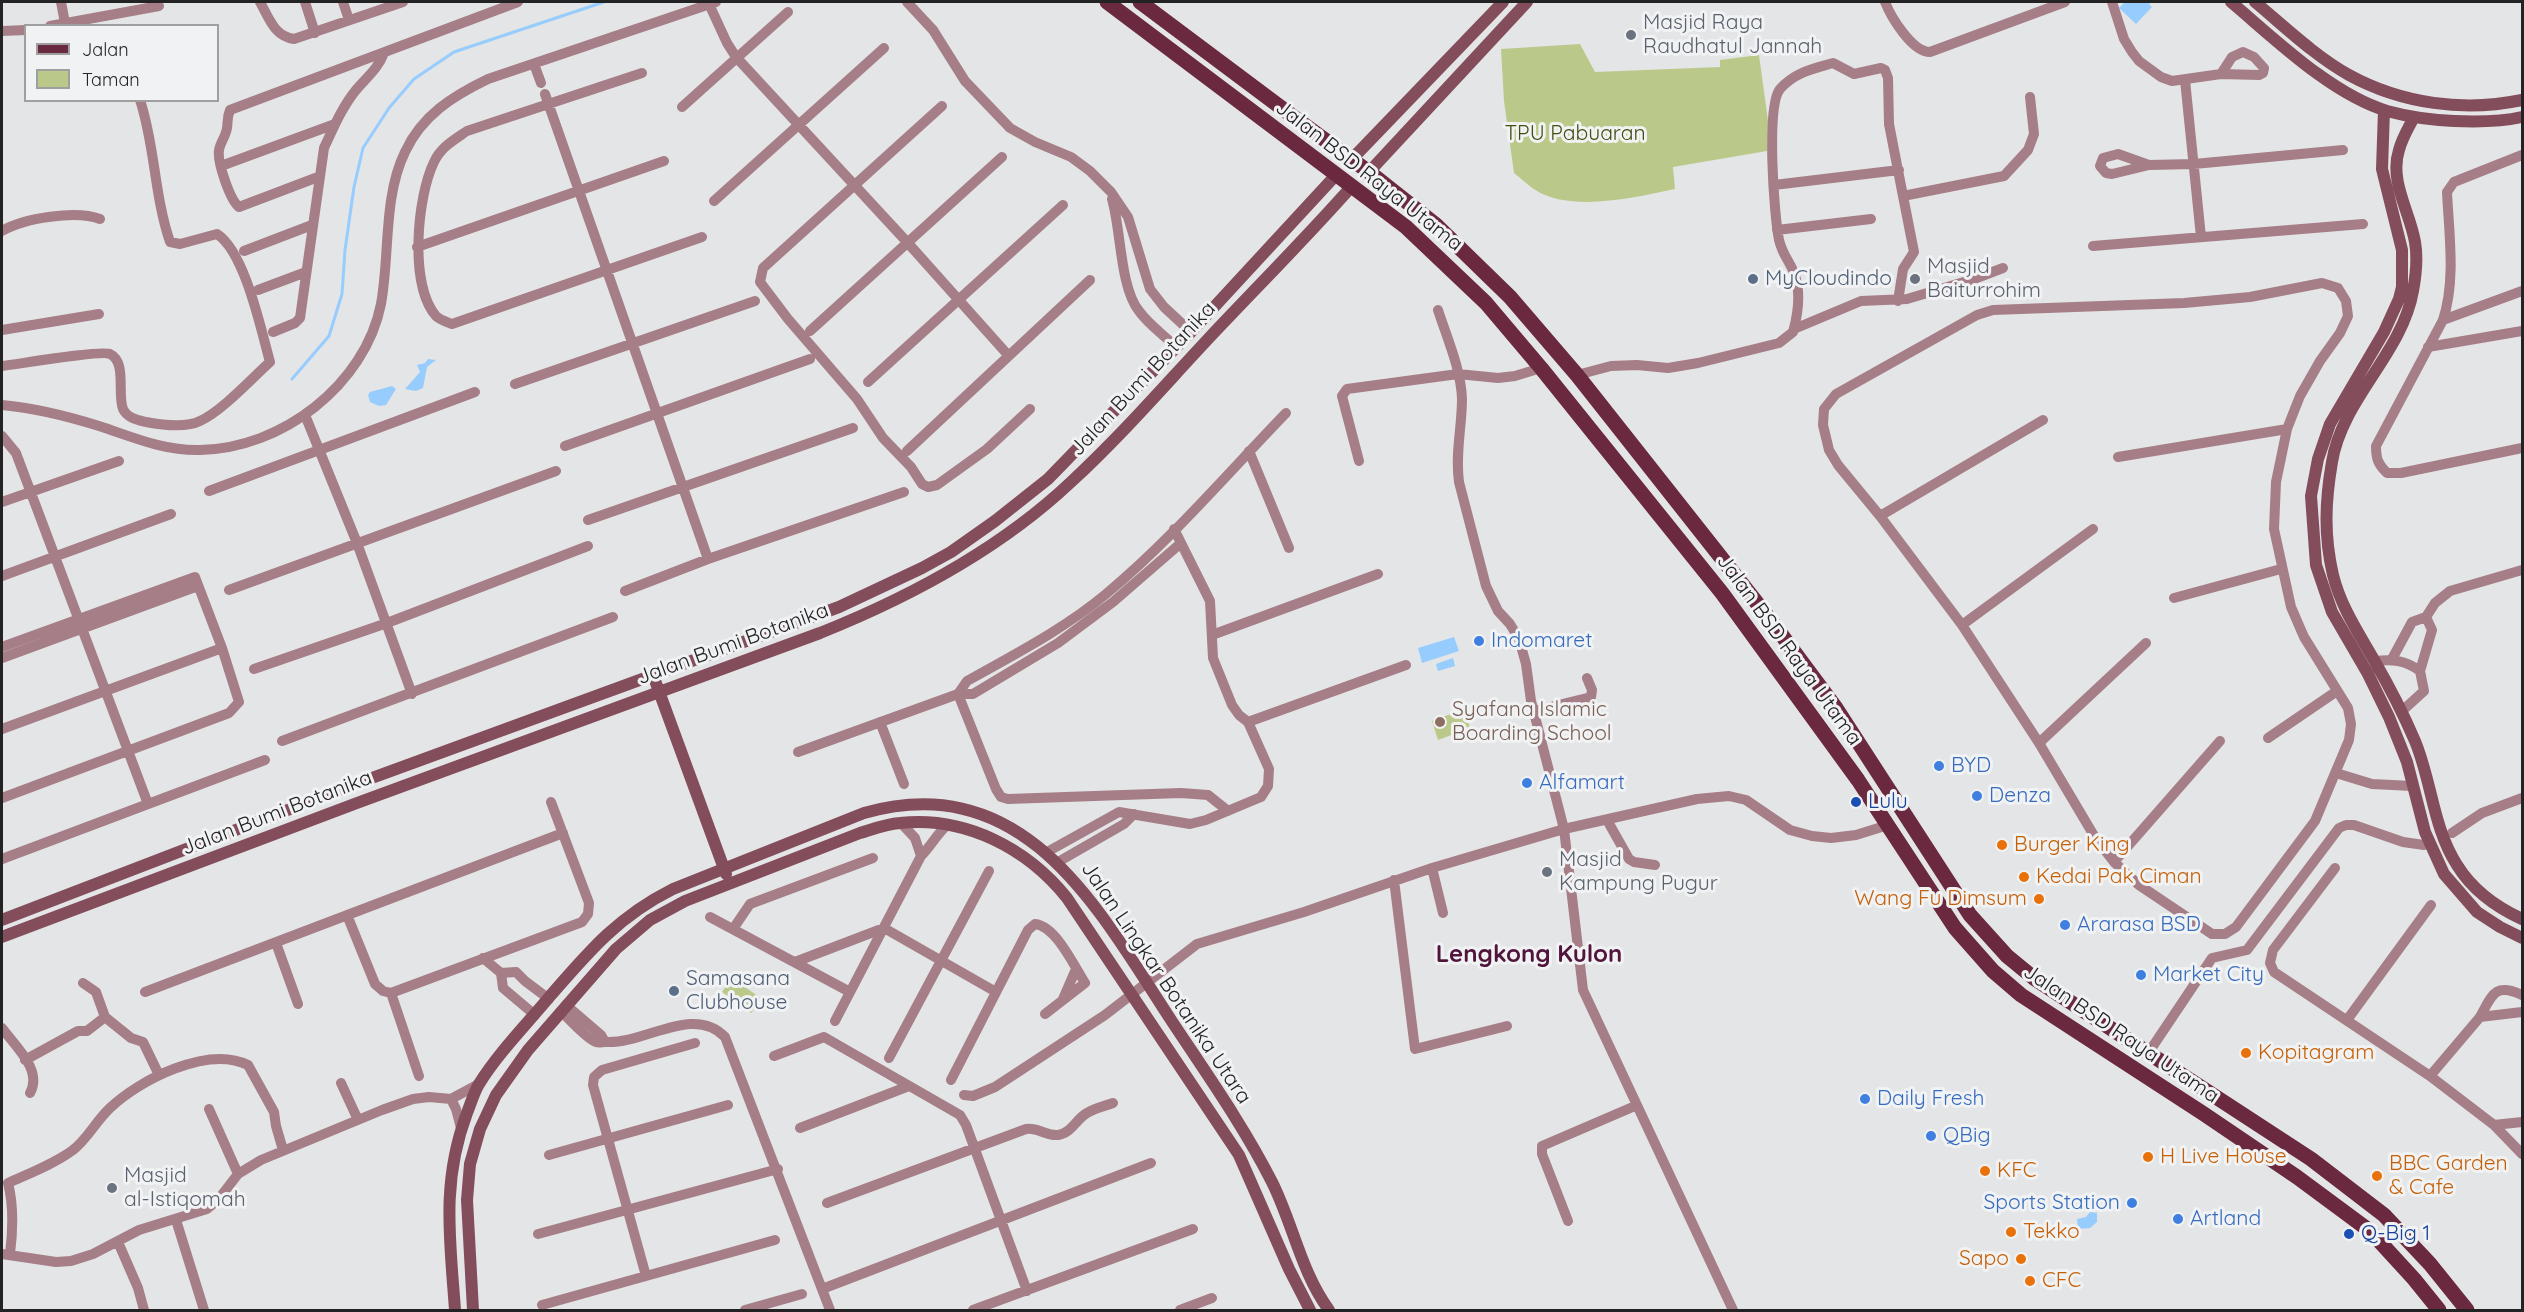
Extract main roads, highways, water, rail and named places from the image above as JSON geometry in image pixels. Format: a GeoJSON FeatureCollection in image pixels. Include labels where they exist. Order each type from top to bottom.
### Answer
{"type":"FeatureCollection","features":[{"type":"Feature","properties":{"kind":"main road","name":"Jalan BSD Raya Utama"},"geometry":{"type":"LineString","coordinates":[[1107,2],[1406,227],[1453,269],[1486,303],[1542,368],[1722,592],[1858,780],[1955,928],[1993,971],[2021,995],[2205,1114],[2297,1177],[2370,1231],[2414,1279],[2439,1311]]}},
{"type":"Feature","properties":{"kind":"main road","name":"Jalan BSD Raya Utama"},"geometry":{"type":"LineString","coordinates":[[1140,2],[1369,171],[1436,225],[1477,263],[1539,329],[1739,578],[1836,708],[1970,915],[2007,956],[2035,979],[2311,1159],[2384,1215],[2430,1264],[2467,1311]]}},
{"type":"Feature","properties":{"kind":"main road"},"geometry":{"type":"LineString","coordinates":[[1722,592],[1739,578]]}},
{"type":"Feature","properties":{"kind":"main road"},"geometry":{"type":"LineString","coordinates":[[2072,1030],[2083,1011]]}},
{"type":"Feature","properties":{"kind":"water"},"geometry":{"type":"Polygon","coordinates":[[[2125,2],[2152,2],[2149,4],[2152,7],[2136,24],[2119,8],[2125,2]]]}},
{"type":"Feature","properties":{"kind":"water"},"geometry":{"type":"Polygon","coordinates":[[[428,359],[436,360],[427,367],[423,388],[416,391],[405,389],[420,372],[417,365],[425,363],[428,359]]]}},
{"type":"Feature","properties":{"kind":"water"},"geometry":{"type":"Polygon","coordinates":[[[392,386],[396,389],[386,405],[379,406],[370,402],[368,395],[370,392],[392,386]]]}},
{"type":"Feature","properties":{"kind":"water"},"geometry":{"type":"Polygon","coordinates":[[[1454,637],[1459,651],[1422,663],[1418,648],[1454,637]]]}},
{"type":"Feature","properties":{"kind":"water"},"geometry":{"type":"Polygon","coordinates":[[[1453,658],[1455,666],[1438,671],[1436,664],[1453,658]]]}},
{"type":"Feature","properties":{"kind":"water"},"geometry":{"type":"Polygon","coordinates":[[[2090,1212],[2097,1213],[2097,1222],[2090,1228],[2078,1229],[2077,1219],[2086,1217],[2090,1212]]]}},
{"type":"Feature","properties":{"kind":"waterway"},"geometry":{"type":"LineString","coordinates":[[292,379],[329,336],[342,294],[345,250],[354,187],[363,148],[389,108],[414,79],[454,52],[604,2]]}},
{"type":"Feature","properties":{"kind":"place","name":"Masjid Raya Raudhatul Jannah"},"geometry":{"type":"Point","coordinates":[1631,35]}},
{"type":"Feature","properties":{"kind":"place","name":"MyCloudindo"},"geometry":{"type":"Point","coordinates":[1753,279]}},
{"type":"Feature","properties":{"kind":"place","name":"Masjid Baiturrohim"},"geometry":{"type":"Point","coordinates":[1915,279]}},
{"type":"Feature","properties":{"kind":"place","name":"Indomaret"},"geometry":{"type":"Point","coordinates":[1479,641]}},
{"type":"Feature","properties":{"kind":"place","name":"Syafana Islamic Boarding School"},"geometry":{"type":"Point","coordinates":[1440,722]}},
{"type":"Feature","properties":{"kind":"place","name":"BYD"},"geometry":{"type":"Point","coordinates":[1939,766]}},
{"type":"Feature","properties":{"kind":"place","name":"Alfamart"},"geometry":{"type":"Point","coordinates":[1527,783]}},
{"type":"Feature","properties":{"kind":"place","name":"Denza"},"geometry":{"type":"Point","coordinates":[1977,796]}},
{"type":"Feature","properties":{"kind":"place","name":"Lulu"},"geometry":{"type":"Point","coordinates":[1856,802]}},
{"type":"Feature","properties":{"kind":"place","name":"Burger King"},"geometry":{"type":"Point","coordinates":[2002,845]}},
{"type":"Feature","properties":{"kind":"place","name":"Masjid Kampung Pugur"},"geometry":{"type":"Point","coordinates":[1547,872]}},
{"type":"Feature","properties":{"kind":"place","name":"Kedai Pak Ciman"},"geometry":{"type":"Point","coordinates":[2024,877]}},
{"type":"Feature","properties":{"kind":"place","name":"Wang Fu Dimsum"},"geometry":{"type":"Point","coordinates":[2039,899]}},
{"type":"Feature","properties":{"kind":"place","name":"Ararasa BSD"},"geometry":{"type":"Point","coordinates":[2065,925]}},
{"type":"Feature","properties":{"kind":"place","name":"Market City"},"geometry":{"type":"Point","coordinates":[2141,975]}},
{"type":"Feature","properties":{"kind":"place","name":"Samasana Clubhouse"},"geometry":{"type":"Point","coordinates":[674,991]}},
{"type":"Feature","properties":{"kind":"place","name":"Kopitagram"},"geometry":{"type":"Point","coordinates":[2246,1053]}},
{"type":"Feature","properties":{"kind":"place","name":"Daily Fresh"},"geometry":{"type":"Point","coordinates":[1865,1099]}},
{"type":"Feature","properties":{"kind":"place","name":"QBig"},"geometry":{"type":"Point","coordinates":[1931,1136]}},
{"type":"Feature","properties":{"kind":"place","name":"H Live House"},"geometry":{"type":"Point","coordinates":[2148,1157]}},
{"type":"Feature","properties":{"kind":"place","name":"KFC"},"geometry":{"type":"Point","coordinates":[1985,1171]}},
{"type":"Feature","properties":{"kind":"place","name":"BBC Garden & Cafe"},"geometry":{"type":"Point","coordinates":[2377,1176]}},
{"type":"Feature","properties":{"kind":"place","name":"Masjid al-Istiqomah"},"geometry":{"type":"Point","coordinates":[112,1188]}},
{"type":"Feature","properties":{"kind":"place","name":"Sports Station"},"geometry":{"type":"Point","coordinates":[2132,1203]}},
{"type":"Feature","properties":{"kind":"place","name":"Artland"},"geometry":{"type":"Point","coordinates":[2178,1219]}},
{"type":"Feature","properties":{"kind":"place","name":"Tekko"},"geometry":{"type":"Point","coordinates":[2011,1232]}},
{"type":"Feature","properties":{"kind":"place","name":"Q-Big 1"},"geometry":{"type":"Point","coordinates":[2349,1234]}},
{"type":"Feature","properties":{"kind":"place","name":"Sapo"},"geometry":{"type":"Point","coordinates":[2021,1259]}},
{"type":"Feature","properties":{"kind":"place","name":"CFC"},"geometry":{"type":"Point","coordinates":[2030,1281]}},
{"type":"Feature","properties":{"kind":"district","name":"Lengkong Kulon"},"geometry":{"type":"Point","coordinates":[1529,955]}},
{"type":"Feature","properties":{"kind":"park label","name":"TPU Pabuaran"},"geometry":{"type":"Point","coordinates":[1575,134]}}]}
